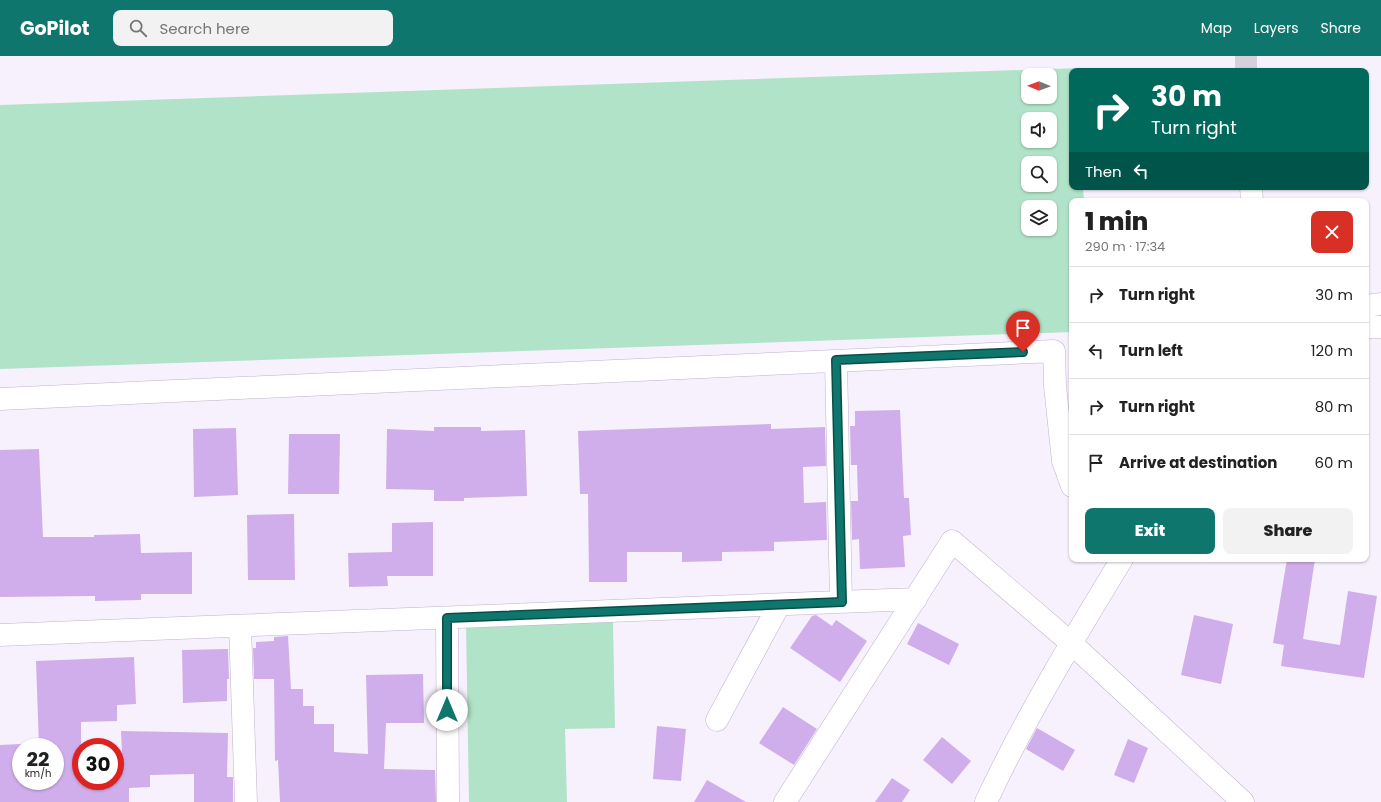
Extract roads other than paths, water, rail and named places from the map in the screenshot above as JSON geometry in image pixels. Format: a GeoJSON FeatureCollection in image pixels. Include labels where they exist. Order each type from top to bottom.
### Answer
{"type":"FeatureCollection","features":[{"type":"Feature","properties":{"kind":"street"},"geometry":{"type":"LineString","coordinates":[[1369,306],[1381,304]]}},
{"type":"Feature","properties":{"kind":"street"},"geometry":{"type":"LineString","coordinates":[[1369,327],[1381,326]]}},
{"type":"Feature","properties":{"kind":"street"},"geometry":{"type":"LineString","coordinates":[[0,399],[836,360],[1063,351],[1055,386],[1063,461],[1069,478]]}},
{"type":"Feature","properties":{"kind":"street"},"geometry":{"type":"LineString","coordinates":[[836,360],[842,602]]}},
{"type":"Feature","properties":{"kind":"street"},"geometry":{"type":"LineString","coordinates":[[785,802],[952,541],[1071,643],[1243,802]]}},
{"type":"Feature","properties":{"kind":"street"},"geometry":{"type":"LineString","coordinates":[[986,802],[1001,770],[1071,643],[1120,562]]}},
{"type":"Feature","properties":{"kind":"street"},"geometry":{"type":"LineString","coordinates":[[0,635],[916,599]]}},
{"type":"Feature","properties":{"kind":"street"},"geometry":{"type":"LineString","coordinates":[[717,720],[779,605]]}},
{"type":"Feature","properties":{"kind":"street"},"geometry":{"type":"LineString","coordinates":[[447,618],[448,802]]}},
{"type":"Feature","properties":{"kind":"street"},"geometry":{"type":"LineString","coordinates":[[240,626],[246,802]]}},
{"type":"Feature","properties":{"kind":"tunnel"},"geometry":{"type":"LineString","coordinates":[[1246,56],[1246,68]]}}]}
